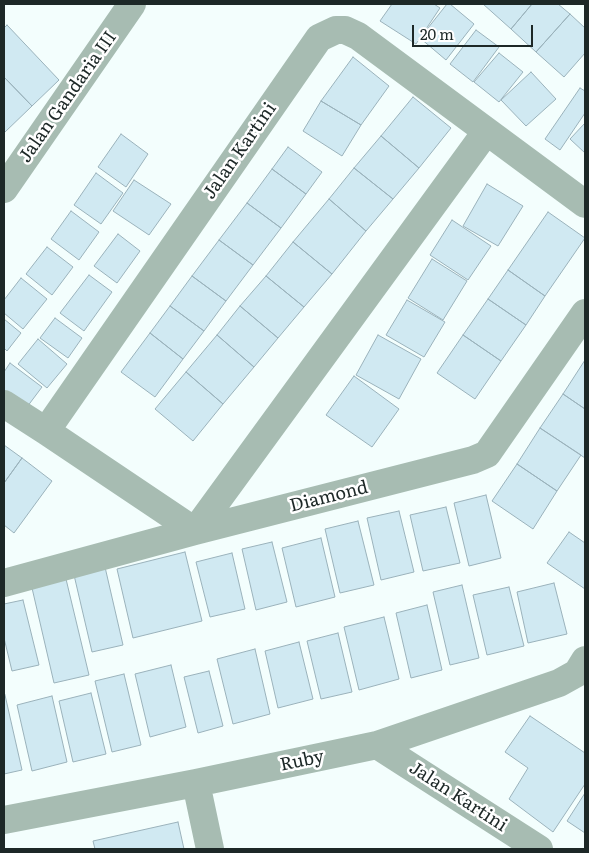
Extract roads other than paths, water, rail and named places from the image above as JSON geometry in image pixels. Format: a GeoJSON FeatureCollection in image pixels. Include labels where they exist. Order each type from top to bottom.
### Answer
{"type":"FeatureCollection","features":[{"type":"Feature","properties":{"kind":"street","name":"Jalan Gandaria III"},"geometry":{"type":"LineString","coordinates":[[4,190],[132,4]]}},
{"type":"Feature","properties":{"kind":"street","name":"Jalan Kartini"},"geometry":{"type":"LineString","coordinates":[[46,431],[318,38],[336,30],[345,30],[358,36],[585,204]]}},
{"type":"Feature","properties":{"kind":"street"},"geometry":{"type":"LineString","coordinates":[[4,404],[195,531],[486,132]]}},
{"type":"Feature","properties":{"kind":"street","name":"Diamond"},"geometry":{"type":"LineString","coordinates":[[4,583],[195,531],[473,460],[487,454],[585,313]]}},
{"type":"Feature","properties":{"kind":"street","name":"Ruby"},"geometry":{"type":"LineString","coordinates":[[4,820],[196,783],[377,745],[559,683],[577,673],[585,660]]}},
{"type":"Feature","properties":{"kind":"street","name":"Jalan Kartini"},"geometry":{"type":"LineString","coordinates":[[377,745],[540,849]]}},
{"type":"Feature","properties":{"kind":"street"},"geometry":{"type":"LineString","coordinates":[[196,783],[210,849]]}}]}
